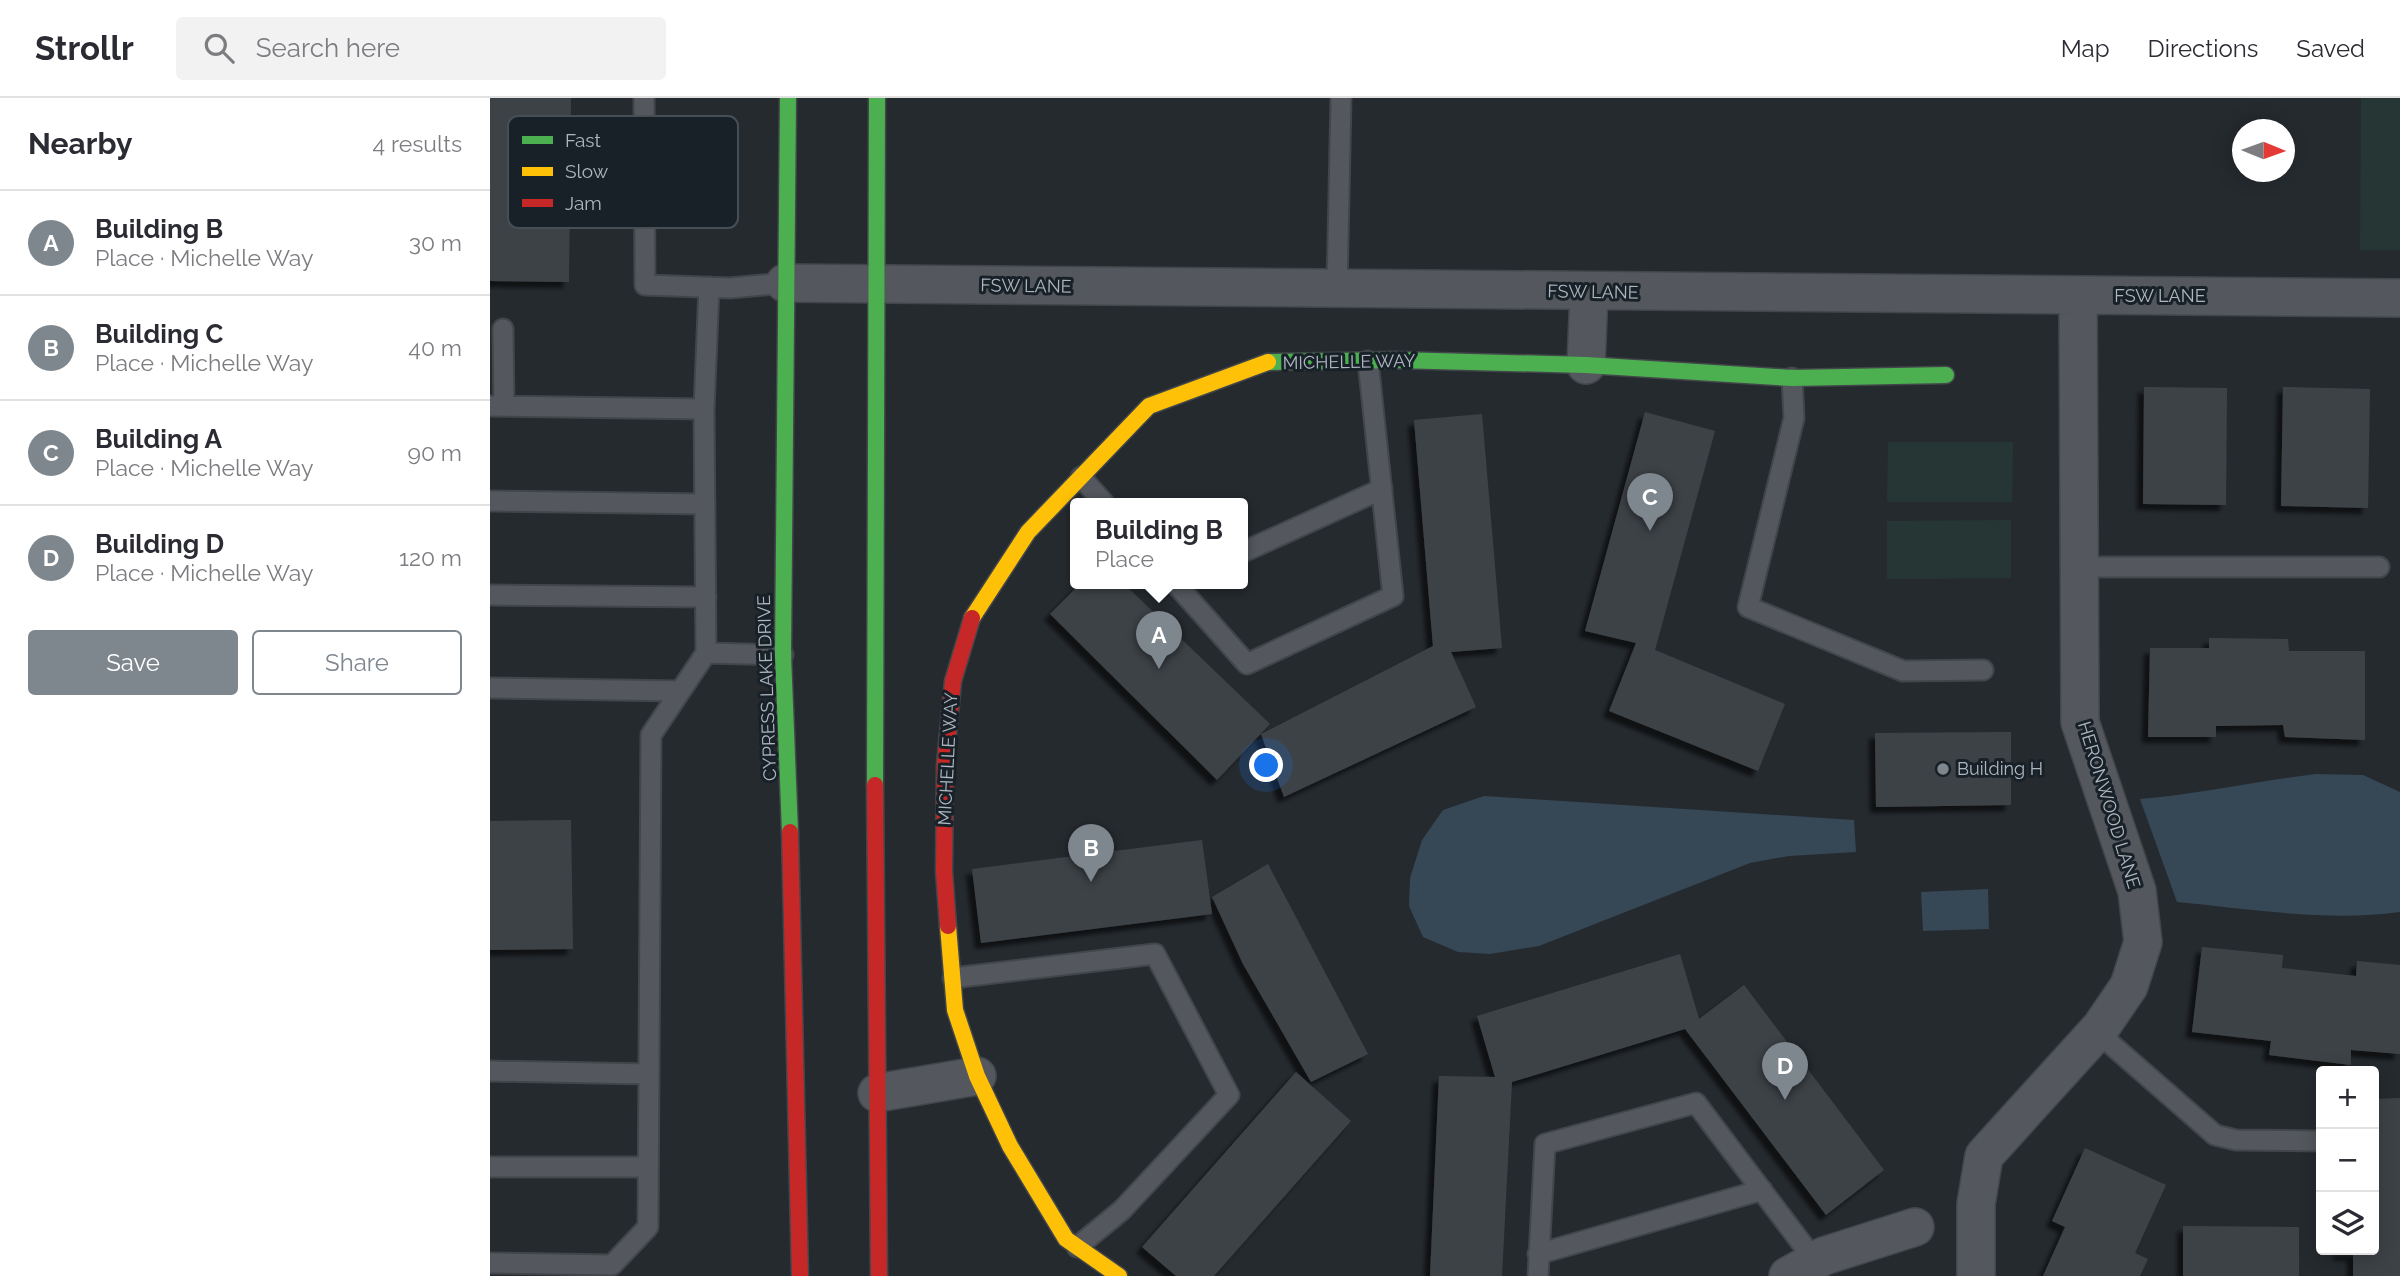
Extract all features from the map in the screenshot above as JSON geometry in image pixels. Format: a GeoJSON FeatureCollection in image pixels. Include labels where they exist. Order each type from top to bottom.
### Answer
{"type":"FeatureCollection","features":[{"type":"Feature","properties":{"kind":"main road","name":"CYPRESS LAKE DRIVE"},"geometry":{"type":"LineString","coordinates":[[788,98],[783,654],[790,824],[800,1276]]}},
{"type":"Feature","properties":{"kind":"main road"},"geometry":{"type":"LineString","coordinates":[[877,98],[875,285],[879,1276]]}},
{"type":"Feature","properties":{"kind":"main road","name":"MICHELLE WAY"},"geometry":{"type":"LineString","coordinates":[[1119,1276],[1066,1239],[1010,1146],[977,1076],[955,1010],[944,858],[945,765],[953,681],[973,615],[1028,532],[1149,406],[1263,362],[1368,360],[1586,365],[1792,378],[1946,375]]}},
{"type":"Feature","properties":{"kind":"main road"},"geometry":{"type":"LineString","coordinates":[[782,1276],[798,1207]]}},
{"type":"Feature","properties":{"kind":"street","name":"FSW LANE"},"geometry":{"type":"LineString","coordinates":[[785,283],[2400,298]]}},
{"type":"Feature","properties":{"kind":"street"},"geometry":{"type":"LineString","coordinates":[[1586,365],[1589,292]]}},
{"type":"Feature","properties":{"kind":"street","name":"HERONWOOD LANE"},"geometry":{"type":"LineString","coordinates":[[1976,1276],[1976,1203],[1984,1156],[2097,1031],[2129,986],[2143,942],[2137,891],[2080,722],[2078,296]]}},
{"type":"Feature","properties":{"kind":"street"},"geometry":{"type":"LineString","coordinates":[[877,1093],[977,1076]]}},
{"type":"Feature","properties":{"kind":"street"},"geometry":{"type":"LineString","coordinates":[[1802,1268],[1915,1227]]}},
{"type":"Feature","properties":{"kind":"lane"},"geometry":{"type":"LineString","coordinates":[[645,98],[645,116]]}},
{"type":"Feature","properties":{"kind":"lane"},"geometry":{"type":"LineString","coordinates":[[1337,289],[1341,98]]}},
{"type":"Feature","properties":{"kind":"lane"},"geometry":{"type":"LineString","coordinates":[[645,228],[645,285],[709,287],[785,283]]}},
{"type":"Feature","properties":{"kind":"lane"},"geometry":{"type":"LineString","coordinates":[[490,1263],[612,1265],[648,1227],[651,735],[706,653],[704,409],[709,287]]}},
{"type":"Feature","properties":{"kind":"lane"},"geometry":{"type":"LineString","coordinates":[[503,329],[497,406],[704,409]]}},
{"type":"Feature","properties":{"kind":"lane"},"geometry":{"type":"LineString","coordinates":[[1180,589],[1247,664],[1393,597],[1368,360]]}},
{"type":"Feature","properties":{"kind":"lane"},"geometry":{"type":"LineString","coordinates":[[1792,378],[1794,418],[1748,607],[1903,671],[1983,670]]}},
{"type":"Feature","properties":{"kind":"lane"},"geometry":{"type":"LineString","coordinates":[[1081,477],[1100,498]]}},
{"type":"Feature","properties":{"kind":"lane"},"geometry":{"type":"LineString","coordinates":[[1248,550],[1382,489]]}},
{"type":"Feature","properties":{"kind":"lane"},"geometry":{"type":"LineString","coordinates":[[490,501],[705,504]]}},
{"type":"Feature","properties":{"kind":"lane"},"geometry":{"type":"LineString","coordinates":[[2080,566],[2379,567]]}},
{"type":"Feature","properties":{"kind":"lane"},"geometry":{"type":"LineString","coordinates":[[490,595],[706,597]]}},
{"type":"Feature","properties":{"kind":"lane"},"geometry":{"type":"LineString","coordinates":[[706,653],[783,654]]}},
{"type":"Feature","properties":{"kind":"lane"},"geometry":{"type":"LineString","coordinates":[[490,688],[680,691]]}},
{"type":"Feature","properties":{"kind":"lane"},"geometry":{"type":"LineString","coordinates":[[953,978],[1156,954],[1229,1095],[1122,1210],[1077,1247]]}},
{"type":"Feature","properties":{"kind":"lane"},"geometry":{"type":"LineString","coordinates":[[2097,1031],[2215,1135],[2236,1140],[2316,1141]]}},
{"type":"Feature","properties":{"kind":"lane"},"geometry":{"type":"LineString","coordinates":[[490,1071],[649,1074]]}},
{"type":"Feature","properties":{"kind":"lane"},"geometry":{"type":"LineString","coordinates":[[1538,1276],[1545,1144],[1696,1103],[1762,1190],[1802,1268]]}},
{"type":"Feature","properties":{"kind":"lane"},"geometry":{"type":"LineString","coordinates":[[490,1167],[649,1167]]}},
{"type":"Feature","properties":{"kind":"lane"},"geometry":{"type":"LineString","coordinates":[[1538,1254],[1762,1190]]}},
{"type":"Feature","properties":{"kind":"shaded area"},"geometry":{"type":"Polygon","coordinates":[[[2361,98],[2400,98],[2400,250],[2360,250],[2361,98]]]}},
{"type":"Feature","properties":{"kind":"shaded area"},"geometry":{"type":"Polygon","coordinates":[[[1888,442],[2013,442],[2012,502],[1887,502],[1888,442]]]}},
{"type":"Feature","properties":{"kind":"shaded area"},"geometry":{"type":"Polygon","coordinates":[[[2011,520],[2011,578],[1887,579],[1887,521],[2011,520]]]}},
{"type":"Feature","properties":{"kind":"water"},"geometry":{"type":"Polygon","coordinates":[[[2316,774],[2363,775],[2400,792],[2400,912],[2316,915],[2177,902],[2140,799],[2316,774]]]}},
{"type":"Feature","properties":{"kind":"water"},"geometry":{"type":"Polygon","coordinates":[[[1484,796],[1854,820],[1856,852],[1789,856],[1750,863],[1539,946],[1490,954],[1458,952],[1423,937],[1409,906],[1410,878],[1422,840],[1443,810],[1484,796]]]}},
{"type":"Feature","properties":{"kind":"water"},"geometry":{"type":"Polygon","coordinates":[[[1988,889],[1989,929],[1923,931],[1921,892],[1988,889]]]}},
{"type":"Feature","properties":{"kind":"building"},"geometry":{"type":"Polygon","coordinates":[[[490,98],[571,98],[571,116],[508,116],[508,228],[570,228],[569,282],[490,281],[490,98]]]}},
{"type":"Feature","properties":{"kind":"building"},"geometry":{"type":"Polygon","coordinates":[[[2144,387],[2227,388],[2226,505],[2143,504],[2144,387]]]}},
{"type":"Feature","properties":{"kind":"building"},"geometry":{"type":"Polygon","coordinates":[[[2283,387],[2370,389],[2368,508],[2281,506],[2283,387]]]}},
{"type":"Feature","properties":{"kind":"building"},"geometry":{"type":"Polygon","coordinates":[[[1645,412],[1715,431],[1655,650],[1785,704],[1758,771],[1609,711],[1636,643],[1585,631],[1645,412]]]}},
{"type":"Feature","properties":{"kind":"building"},"geometry":{"type":"Polygon","coordinates":[[[1482,414],[1502,648],[1451,652],[1476,707],[1284,797],[1261,734],[1433,646],[1414,420],[1482,414]]]}},
{"type":"Feature","properties":{"kind":"building"},"geometry":{"type":"Polygon","coordinates":[[[1075,589],[1129,589],[1270,724],[1217,780],[1050,614],[1075,589]]]}},
{"type":"Feature","properties":{"kind":"building"},"geometry":{"type":"Polygon","coordinates":[[[2209,638],[2288,639],[2289,651],[2365,651],[2365,740],[2285,737],[2283,725],[2216,726],[2216,737],[2148,737],[2150,648],[2209,648],[2209,638]]]}},
{"type":"Feature","properties":{"kind":"building","name":"Building H"},"geometry":{"type":"Polygon","coordinates":[[[2011,732],[2011,805],[1876,807],[1875,733],[2011,732]]]}},
{"type":"Feature","properties":{"kind":"building"},"geometry":{"type":"Polygon","coordinates":[[[571,820],[573,949],[490,950],[490,821],[571,820]]]}},
{"type":"Feature","properties":{"kind":"building"},"geometry":{"type":"Polygon","coordinates":[[[1202,840],[1212,914],[981,943],[972,869],[1202,840]]]}},
{"type":"Feature","properties":{"kind":"building"},"geometry":{"type":"Polygon","coordinates":[[[1268,864],[1368,1054],[1311,1082],[1243,964],[1212,897],[1268,864]]]}},
{"type":"Feature","properties":{"kind":"building"},"geometry":{"type":"Polygon","coordinates":[[[2202,947],[2283,955],[2282,968],[2356,976],[2357,961],[2400,965],[2400,1054],[2351,1050],[2351,1065],[2269,1055],[2271,1041],[2192,1032],[2202,947]]]}},
{"type":"Feature","properties":{"kind":"building"},"geometry":{"type":"Polygon","coordinates":[[[1680,954],[1699,1019],[1744,985],[1884,1170],[1826,1215],[1685,1029],[1512,1082],[1502,1276],[1430,1276],[1439,1076],[1495,1077],[1477,1016],[1680,954]]]}},
{"type":"Feature","properties":{"kind":"building"},"geometry":{"type":"Polygon","coordinates":[[[1296,1072],[1351,1121],[1214,1276],[1176,1276],[1142,1247],[1296,1072]]]}},
{"type":"Feature","properties":{"kind":"building"},"geometry":{"type":"Polygon","coordinates":[[[2400,1098],[2400,1276],[2353,1276],[2353,1255],[2379,1255],[2379,1099],[2400,1098]]]}},
{"type":"Feature","properties":{"kind":"building"},"geometry":{"type":"Polygon","coordinates":[[[2085,1148],[2166,1185],[2135,1253],[2148,1259],[2140,1276],[2043,1276],[2065,1227],[2052,1221],[2085,1148]]]}},
{"type":"Feature","properties":{"kind":"building"},"geometry":{"type":"Polygon","coordinates":[[[2183,1226],[2299,1227],[2299,1276],[2183,1276],[2183,1226]]]}},
{"type":"Feature","properties":{"kind":"traffic: fast"},"geometry":{"type":"LineString","coordinates":[[788,98],[783,655],[790,832]]}},
{"type":"Feature","properties":{"kind":"traffic: fast"},"geometry":{"type":"LineString","coordinates":[[875,785],[877,98]]}},
{"type":"Feature","properties":{"kind":"traffic: fast"},"geometry":{"type":"LineString","coordinates":[[1268,362],[1397,360],[1586,365],[1792,378],[1946,375]]}},
{"type":"Feature","properties":{"kind":"traffic: slow"},"geometry":{"type":"LineString","coordinates":[[972,618],[1028,532],[1149,406],[1268,362]]}},
{"type":"Feature","properties":{"kind":"traffic: slow"},"geometry":{"type":"LineString","coordinates":[[948,926],[955,1010],[977,1076],[1010,1146],[1066,1239],[1119,1276]]}},
{"type":"Feature","properties":{"kind":"traffic: jam"},"geometry":{"type":"LineString","coordinates":[[948,926],[944,871],[945,765],[953,681],[972,618]]}},
{"type":"Feature","properties":{"kind":"traffic: jam"},"geometry":{"type":"LineString","coordinates":[[875,785],[879,1276]]}},
{"type":"Feature","properties":{"kind":"traffic: jam"},"geometry":{"type":"LineString","coordinates":[[790,832],[800,1276]]}},
{"type":"Feature","properties":{"kind":"place","name":"Building A"},"geometry":{"type":"Point","coordinates":[1650,531]}},
{"type":"Feature","properties":{"kind":"place","name":"Building B"},"geometry":{"type":"Point","coordinates":[1159,669]}},
{"type":"Feature","properties":{"kind":"place","name":"Building H"},"geometry":{"type":"Point","coordinates":[1943,769]}},
{"type":"Feature","properties":{"kind":"place","name":"Building C"},"geometry":{"type":"Point","coordinates":[1091,882]}},
{"type":"Feature","properties":{"kind":"place","name":"Building D"},"geometry":{"type":"Point","coordinates":[1785,1100]}}]}
